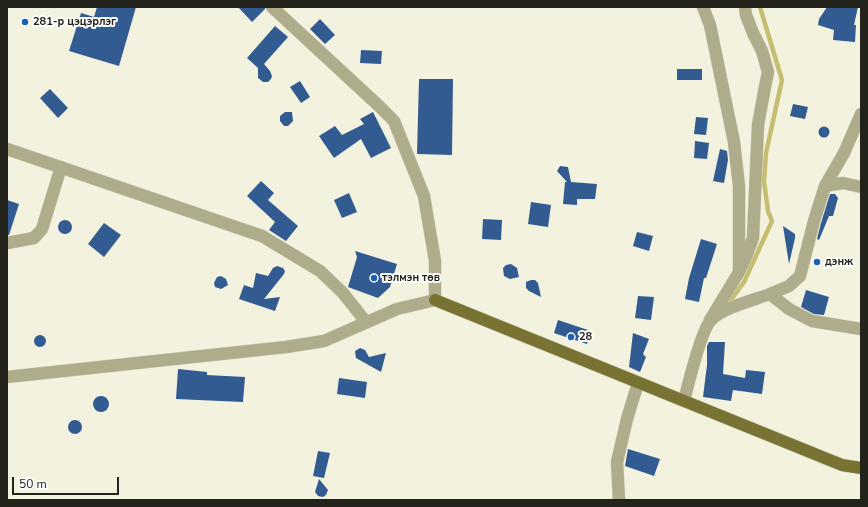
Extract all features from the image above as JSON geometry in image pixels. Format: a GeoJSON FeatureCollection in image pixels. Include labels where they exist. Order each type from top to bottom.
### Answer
{"type":"FeatureCollection","features":[{"type":"Feature","properties":{"kind":"main road"},"geometry":{"type":"LineString","coordinates":[[435,300],[842,465],[861,468]]}},
{"type":"Feature","properties":{"kind":"street"},"geometry":{"type":"LineString","coordinates":[[7,377],[301,345],[324,341],[397,309],[435,300],[435,261],[424,196],[394,121],[272,7]]}},
{"type":"Feature","properties":{"kind":"street"},"geometry":{"type":"LineString","coordinates":[[703,7],[710,25],[734,142],[738,186],[739,272]]}},
{"type":"Feature","properties":{"kind":"street"},"geometry":{"type":"LineString","coordinates":[[684,401],[702,336],[739,272],[753,238],[758,125],[768,72],[762,52],[746,15],[745,7]]}},
{"type":"Feature","properties":{"kind":"street"},"geometry":{"type":"LineString","coordinates":[[710,320],[722,312],[789,286],[800,276],[814,221],[825,186],[844,152],[861,114]]}},
{"type":"Feature","properties":{"kind":"street"},"geometry":{"type":"LineString","coordinates":[[7,149],[262,236],[320,271],[343,293],[366,322]]}},
{"type":"Feature","properties":{"kind":"street"},"geometry":{"type":"LineString","coordinates":[[7,243],[34,238],[42,229],[61,167]]}},
{"type":"Feature","properties":{"kind":"street"},"geometry":{"type":"LineString","coordinates":[[825,186],[843,183],[861,186]]}},
{"type":"Feature","properties":{"kind":"street"},"geometry":{"type":"LineString","coordinates":[[770,294],[789,309],[812,321],[861,329]]}},
{"type":"Feature","properties":{"kind":"street"},"geometry":{"type":"LineString","coordinates":[[619,500],[617,462],[627,419],[638,383]]}},
{"type":"Feature","properties":{"kind":"building"},"geometry":{"type":"Polygon","coordinates":[[[97,7],[136,7],[119,66],[69,51],[81,13],[94,17],[97,7]]]}},
{"type":"Feature","properties":{"kind":"building"},"geometry":{"type":"Polygon","coordinates":[[[238,7],[265,7],[265,9],[252,22],[238,7]]]}},
{"type":"Feature","properties":{"kind":"building"},"geometry":{"type":"Polygon","coordinates":[[[827,7],[858,7],[854,25],[856,25],[855,42],[833,40],[834,30],[818,25],[819,19],[827,7]]]}},
{"type":"Feature","properties":{"kind":"building"},"geometry":{"type":"Polygon","coordinates":[[[320,19],[335,35],[325,44],[310,29],[320,19]]]}},
{"type":"Feature","properties":{"kind":"building"},"geometry":{"type":"Polygon","coordinates":[[[275,26],[288,37],[264,64],[272,76],[268,82],[263,82],[258,78],[258,68],[247,58],[275,26]]]}},
{"type":"Feature","properties":{"kind":"building"},"geometry":{"type":"Polygon","coordinates":[[[361,50],[382,51],[381,64],[360,63],[361,50]]]}},
{"type":"Feature","properties":{"kind":"building"},"geometry":{"type":"Polygon","coordinates":[[[677,69],[702,69],[702,80],[677,80],[677,69]]]}},
{"type":"Feature","properties":{"kind":"building"},"geometry":{"type":"Polygon","coordinates":[[[419,79],[453,79],[452,155],[417,154],[419,79]]]}},
{"type":"Feature","properties":{"kind":"building"},"geometry":{"type":"Polygon","coordinates":[[[300,81],[310,97],[301,103],[290,87],[300,81]]]}},
{"type":"Feature","properties":{"kind":"building"},"geometry":{"type":"Polygon","coordinates":[[[50,89],[68,108],[58,118],[40,98],[50,89]]]}},
{"type":"Feature","properties":{"kind":"building"},"geometry":{"type":"Polygon","coordinates":[[[793,104],[808,107],[805,119],[790,116],[793,104]]]}},
{"type":"Feature","properties":{"kind":"building"},"geometry":{"type":"Polygon","coordinates":[[[285,112],[292,112],[293,121],[288,126],[284,126],[280,121],[280,116],[285,112]]]}},
{"type":"Feature","properties":{"kind":"building"},"geometry":{"type":"Polygon","coordinates":[[[373,112],[391,148],[371,158],[361,139],[334,158],[319,136],[335,126],[342,135],[364,124],[360,119],[373,112]]]}},
{"type":"Feature","properties":{"kind":"building"},"geometry":{"type":"Polygon","coordinates":[[[696,117],[708,118],[706,135],[694,134],[696,117]]]}},
{"type":"Feature","properties":{"kind":"building"},"geometry":{"type":"Polygon","coordinates":[[[824,126],[828,128],[830,132],[828,136],[824,138],[820,136],[818,132],[820,128],[824,126]]]}},
{"type":"Feature","properties":{"kind":"building"},"geometry":{"type":"Polygon","coordinates":[[[695,141],[709,143],[707,159],[694,158],[695,141]]]}},
{"type":"Feature","properties":{"kind":"building"},"geometry":{"type":"Polygon","coordinates":[[[720,149],[727,151],[728,160],[724,183],[713,181],[720,149]]]}},
{"type":"Feature","properties":{"kind":"building"},"geometry":{"type":"Polygon","coordinates":[[[560,166],[568,167],[571,182],[597,184],[595,199],[577,199],[577,205],[563,204],[565,182],[567,182],[557,171],[560,166]]]}},
{"type":"Feature","properties":{"kind":"building"},"geometry":{"type":"Polygon","coordinates":[[[261,181],[274,193],[268,200],[298,226],[286,241],[269,230],[275,222],[247,196],[261,181]]]}},
{"type":"Feature","properties":{"kind":"building"},"geometry":{"type":"Polygon","coordinates":[[[349,193],[357,212],[342,218],[334,200],[349,193]]]}},
{"type":"Feature","properties":{"kind":"building"},"geometry":{"type":"Polygon","coordinates":[[[830,194],[835,194],[838,198],[833,216],[829,216],[819,240],[817,239],[830,194]]]}},
{"type":"Feature","properties":{"kind":"building"},"geometry":{"type":"Polygon","coordinates":[[[7,200],[19,204],[9,235],[7,235],[7,200]]]}},
{"type":"Feature","properties":{"kind":"building"},"geometry":{"type":"Polygon","coordinates":[[[531,202],[551,205],[548,227],[528,224],[531,202]]]}},
{"type":"Feature","properties":{"kind":"building"},"geometry":{"type":"Polygon","coordinates":[[[483,219],[502,220],[501,240],[482,239],[483,219]]]}},
{"type":"Feature","properties":{"kind":"building"},"geometry":{"type":"Polygon","coordinates":[[[65,220],[70,222],[72,227],[70,232],[65,234],[60,232],[58,227],[60,222],[65,220]]]}},
{"type":"Feature","properties":{"kind":"building"},"geometry":{"type":"Polygon","coordinates":[[[104,223],[121,235],[104,257],[88,244],[104,223]]]}},
{"type":"Feature","properties":{"kind":"building"},"geometry":{"type":"Polygon","coordinates":[[[783,226],[795,234],[789,264],[783,226]]]}},
{"type":"Feature","properties":{"kind":"building"},"geometry":{"type":"Polygon","coordinates":[[[637,232],[653,236],[649,251],[633,246],[637,232]]]}},
{"type":"Feature","properties":{"kind":"building"},"geometry":{"type":"Polygon","coordinates":[[[701,239],[717,244],[706,278],[704,278],[699,302],[685,299],[689,278],[701,239]]]}},
{"type":"Feature","properties":{"kind":"building"},"geometry":{"type":"Polygon","coordinates":[[[355,251],[397,264],[390,287],[378,298],[348,287],[357,257],[355,251]]]}},
{"type":"Feature","properties":{"kind":"building"},"geometry":{"type":"Polygon","coordinates":[[[511,264],[517,268],[519,277],[510,279],[504,276],[503,268],[506,265],[511,264]]]}},
{"type":"Feature","properties":{"kind":"building"},"geometry":{"type":"Polygon","coordinates":[[[277,266],[283,268],[285,271],[284,274],[264,299],[280,297],[275,311],[239,299],[244,285],[253,288],[256,273],[268,276],[273,268],[277,266]]]}},
{"type":"Feature","properties":{"kind":"building"},"geometry":{"type":"Polygon","coordinates":[[[221,276],[226,279],[228,285],[221,289],[215,287],[214,283],[217,277],[221,276]]]}},
{"type":"Feature","properties":{"kind":"building"},"geometry":{"type":"Polygon","coordinates":[[[535,280],[538,283],[541,297],[526,288],[526,282],[535,280]]]}},
{"type":"Feature","properties":{"kind":"building"},"geometry":{"type":"Polygon","coordinates":[[[806,290],[829,297],[824,315],[814,314],[801,307],[806,290]]]}},
{"type":"Feature","properties":{"kind":"building"},"geometry":{"type":"Polygon","coordinates":[[[638,296],[654,297],[651,320],[635,318],[638,296]]]}},
{"type":"Feature","properties":{"kind":"building"},"geometry":{"type":"Polygon","coordinates":[[[558,320],[591,331],[587,344],[554,333],[558,320]]]}},
{"type":"Feature","properties":{"kind":"building"},"geometry":{"type":"Polygon","coordinates":[[[633,333],[649,339],[643,354],[646,357],[640,372],[629,367],[633,333]]]}},
{"type":"Feature","properties":{"kind":"building"},"geometry":{"type":"Polygon","coordinates":[[[42,335],[45,336],[45,346],[38,347],[35,346],[34,339],[35,336],[42,335]]]}},
{"type":"Feature","properties":{"kind":"building"},"geometry":{"type":"Polygon","coordinates":[[[709,342],[725,342],[723,374],[745,378],[746,370],[765,372],[762,394],[733,390],[731,401],[703,397],[707,365],[707,346],[709,342]]]}},
{"type":"Feature","properties":{"kind":"building"},"geometry":{"type":"Polygon","coordinates":[[[360,348],[365,350],[369,357],[386,353],[381,372],[356,358],[355,351],[360,348]]]}},
{"type":"Feature","properties":{"kind":"building"},"geometry":{"type":"Polygon","coordinates":[[[178,369],[207,372],[207,375],[245,377],[243,402],[176,399],[178,369]]]}},
{"type":"Feature","properties":{"kind":"building"},"geometry":{"type":"Polygon","coordinates":[[[339,378],[367,382],[365,398],[337,394],[339,378]]]}},
{"type":"Feature","properties":{"kind":"building"},"geometry":{"type":"Polygon","coordinates":[[[101,396],[107,398],[109,404],[107,410],[101,412],[95,410],[93,404],[95,398],[101,396]]]}},
{"type":"Feature","properties":{"kind":"building"},"geometry":{"type":"Polygon","coordinates":[[[75,420],[80,422],[82,427],[80,432],[75,434],[70,432],[68,427],[70,422],[75,420]]]}},
{"type":"Feature","properties":{"kind":"building"},"geometry":{"type":"Polygon","coordinates":[[[628,449],[660,459],[654,476],[625,466],[628,449]]]}},
{"type":"Feature","properties":{"kind":"building"},"geometry":{"type":"Polygon","coordinates":[[[318,451],[330,453],[324,478],[313,476],[318,451]]]}},
{"type":"Feature","properties":{"kind":"building"},"geometry":{"type":"Polygon","coordinates":[[[319,479],[328,490],[326,495],[323,497],[318,496],[315,492],[319,479]]]}},
{"type":"Feature","properties":{"kind":"waterway"},"geometry":{"type":"LineString","coordinates":[[726,307],[744,282],[772,221],[768,211],[764,181],[766,153],[782,80],[760,7]]}},
{"type":"Feature","properties":{"kind":"place","name":"281-р цэцэрлэг"},"geometry":{"type":"Point","coordinates":[25,22]}},
{"type":"Feature","properties":{"kind":"place","name":"дэнж"},"geometry":{"type":"Point","coordinates":[817,262]}},
{"type":"Feature","properties":{"kind":"place","name":"тэлмэн төв"},"geometry":{"type":"Point","coordinates":[374,278]}},
{"type":"Feature","properties":{"kind":"place","name":"28"},"geometry":{"type":"Point","coordinates":[571,337]}}]}
